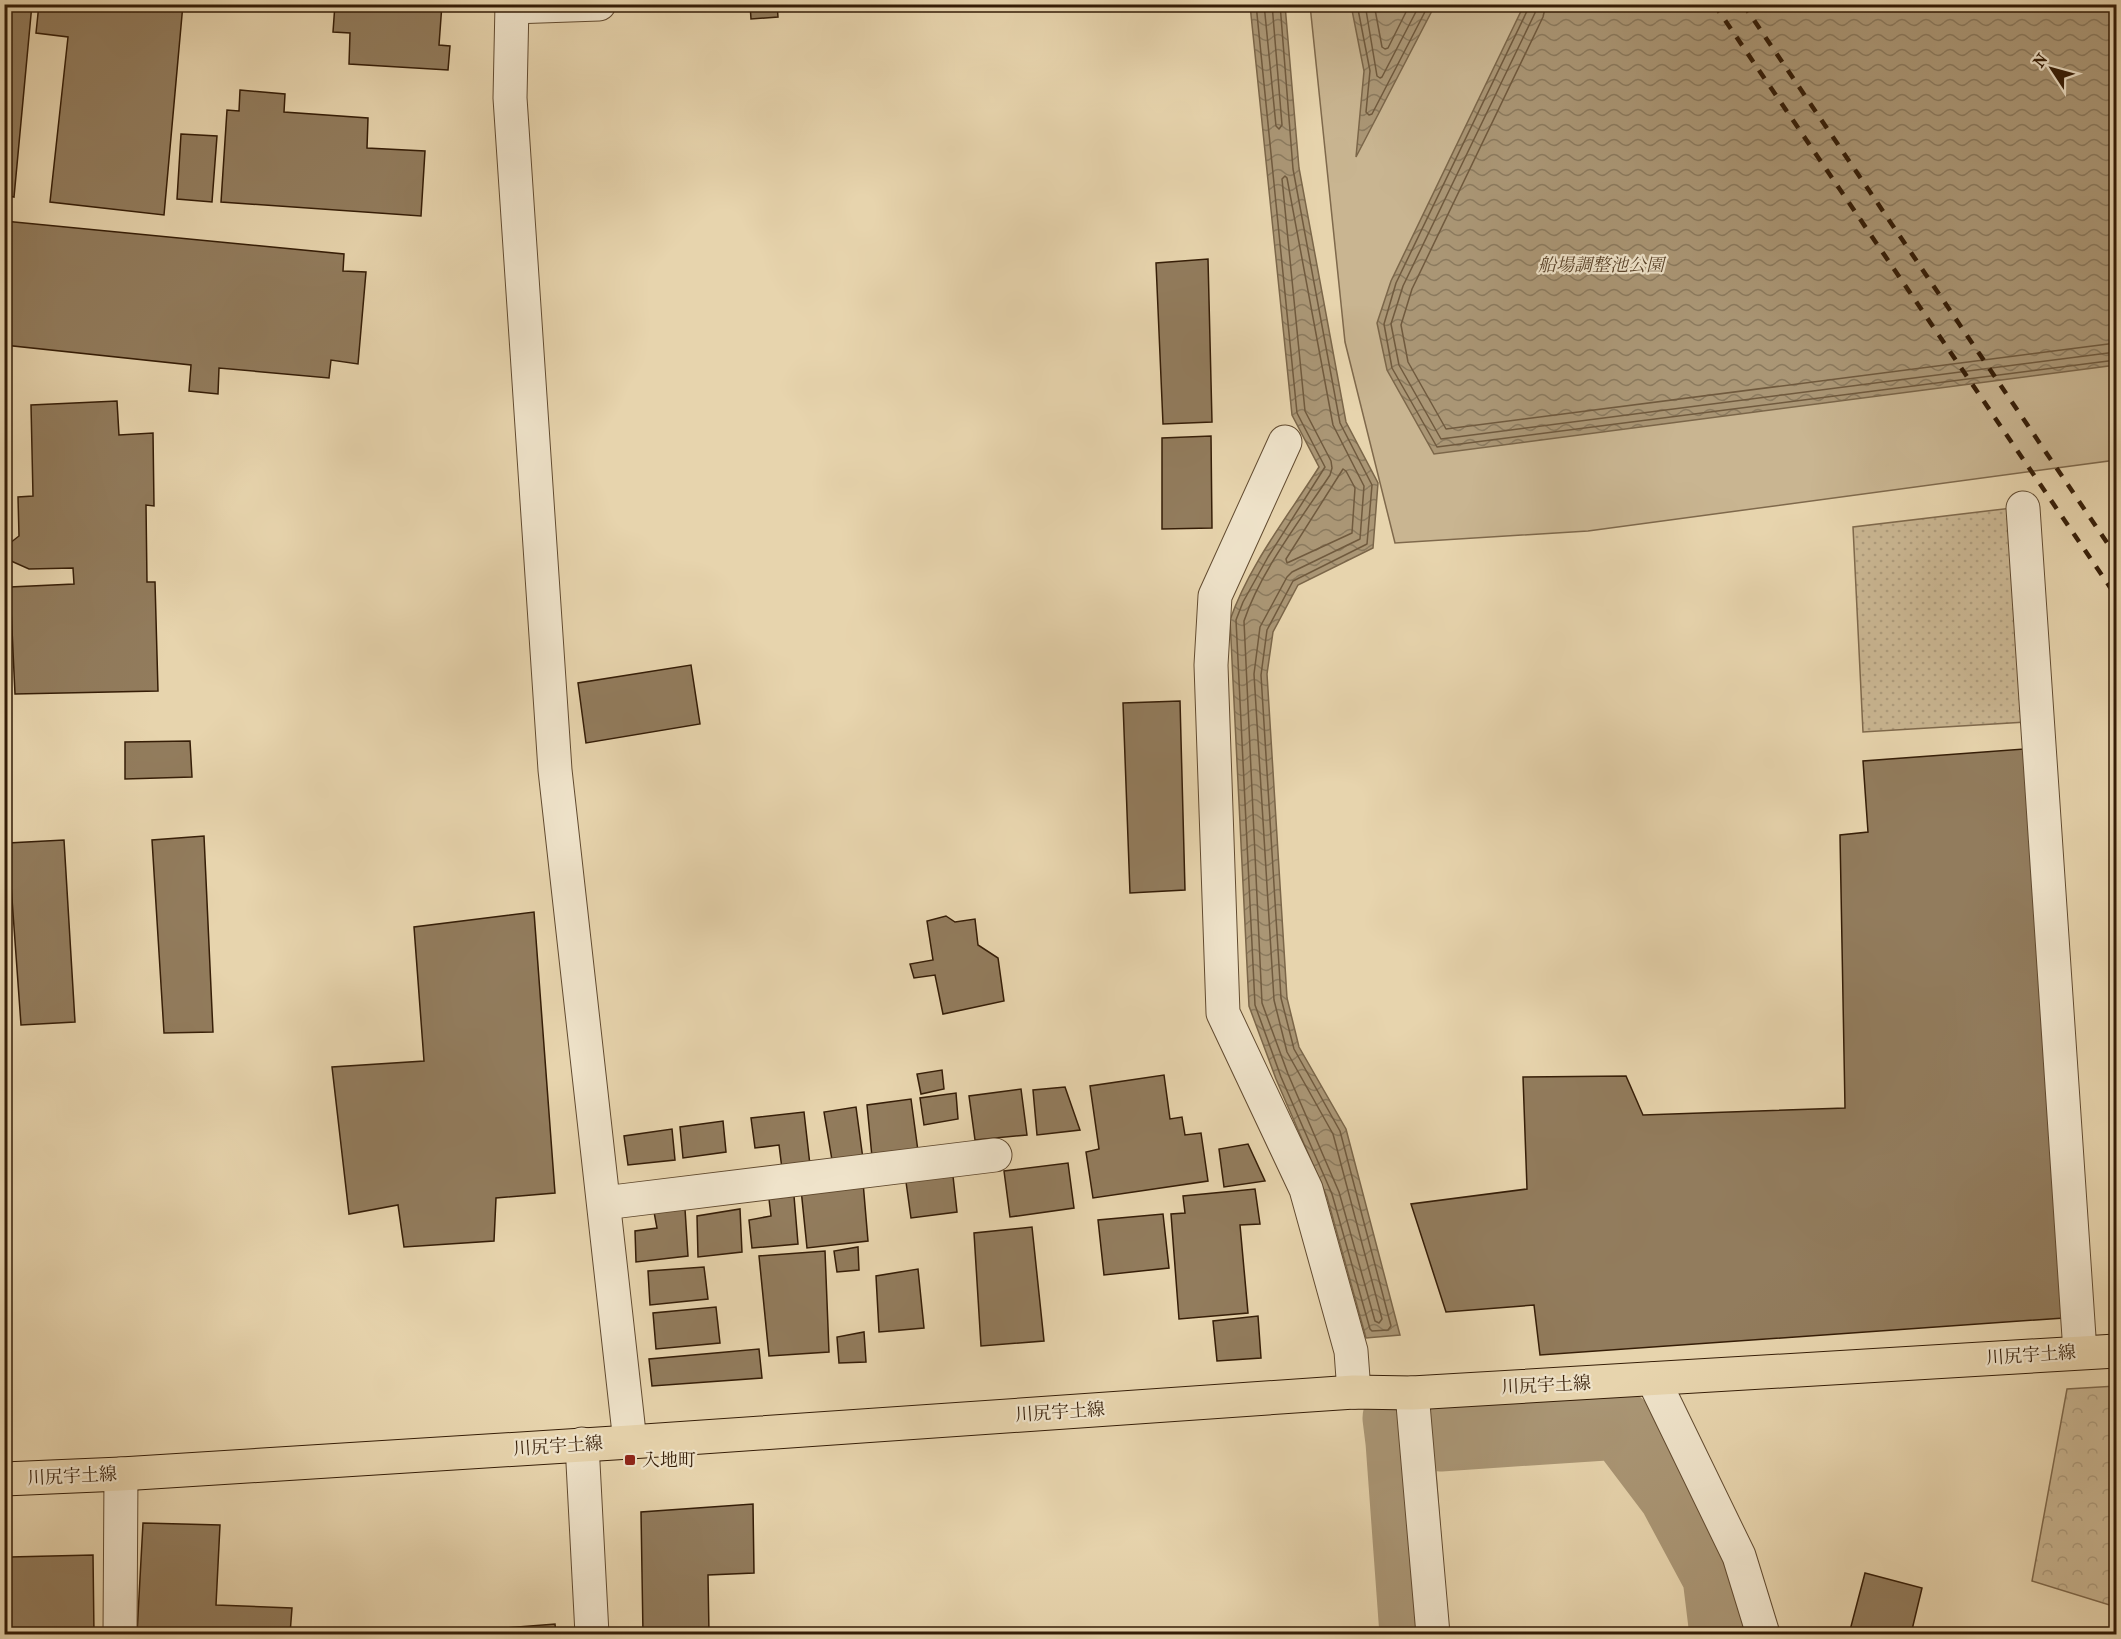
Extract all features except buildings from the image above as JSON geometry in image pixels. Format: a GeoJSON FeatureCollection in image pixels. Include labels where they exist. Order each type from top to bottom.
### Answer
{"type":"FeatureCollection","features":[{"type":"Feature","properties":{"kind":"main road","name":"川尻宇土線"},"geometry":{"type":"LineString","coordinates":[[4,1479],[121,1474],[630,1442],[1354,1392],[1412,1393],[2116,1351]]}},
{"type":"Feature","properties":{"kind":"street"},"geometry":{"type":"LineString","coordinates":[[599,4],[512,6],[510,98],[555,758],[630,1442]]}},
{"type":"Feature","properties":{"kind":"street"},"geometry":{"type":"LineString","coordinates":[[1285,442],[1215,596],[1211,665],[1223,1013],[1306,1189],[1351,1351],[1354,1392]]}},
{"type":"Feature","properties":{"kind":"street"},"geometry":{"type":"LineString","coordinates":[[2023,508],[2080,1352]]}},
{"type":"Feature","properties":{"kind":"street"},"geometry":{"type":"LineString","coordinates":[[604,1203],[995,1155]]}},
{"type":"Feature","properties":{"kind":"street"},"geometry":{"type":"LineString","coordinates":[[1653,1379],[1739,1556],[1763,1635]]}},
{"type":"Feature","properties":{"kind":"street"},"geometry":{"type":"LineString","coordinates":[[1412,1393],[1433,1635]]}},
{"type":"Feature","properties":{"kind":"street"},"geometry":{"type":"LineString","coordinates":[[582,1444],[592,1635]]}},
{"type":"Feature","properties":{"kind":"street"},"geometry":{"type":"LineString","coordinates":[[120,1635],[121,1474]]}},
{"type":"Feature","properties":{"kind":"green space","name":"船場調整池公園"},"geometry":{"type":"Polygon","coordinates":[[[1310,5],[2116,5],[2116,460],[1588,531],[1395,543],[1345,342],[1310,5]]]}},
{"type":"Feature","properties":{"kind":"green space"},"geometry":{"type":"Polygon","coordinates":[[[2012,508],[2026,722],[1863,732],[1853,527],[2012,508]]]}},
{"type":"Feature","properties":{"kind":"green space"},"geometry":{"type":"Polygon","coordinates":[[[2116,1386],[2116,1607],[2032,1581],[2067,1389],[2116,1386]]]}},
{"type":"Feature","properties":{"kind":"water"},"geometry":{"type":"Polygon","coordinates":[[[1250,5],[1285,5],[1299,168],[1346,422],[1378,483],[1373,548],[1298,585],[1273,632],[1267,674],[1287,998],[1299,1047],[1346,1129],[1400,1335],[1366,1338],[1327,1197],[1276,1079],[1249,1006],[1230,620],[1258,560],[1319,467],[1292,415],[1250,5]]]}},
{"type":"Feature","properties":{"kind":"water"},"geometry":{"type":"Polygon","coordinates":[[[1351,5],[1435,5],[1356,157],[1364,71],[1351,5]]]}},
{"type":"Feature","properties":{"kind":"water","name":"船場調整池公園"},"geometry":{"type":"Polygon","coordinates":[[[1524,5],[2116,5],[2116,365],[1434,454],[1387,370],[1377,323],[1391,281],[1524,5]]]}},
{"type":"Feature","properties":{"kind":"waterway"},"geometry":{"type":"LineString","coordinates":[[1397,1418],[1414,1634]]}},
{"type":"Feature","properties":{"kind":"waterway"},"geometry":{"type":"LineString","coordinates":[[1440,1437],[1620,1425],[1673,1495],[1717,1577],[1724,1634]]}},
{"type":"Feature","properties":{"kind":"railway"},"geometry":{"type":"LineString","coordinates":[[1714,4],[2116,596]]}},
{"type":"Feature","properties":{"kind":"railway"},"geometry":{"type":"LineString","coordinates":[[1743,4],[2116,556]]}},
{"type":"Feature","properties":{"kind":"place","name":"入地町"},"geometry":{"type":"Point","coordinates":[630,1460]}}]}
